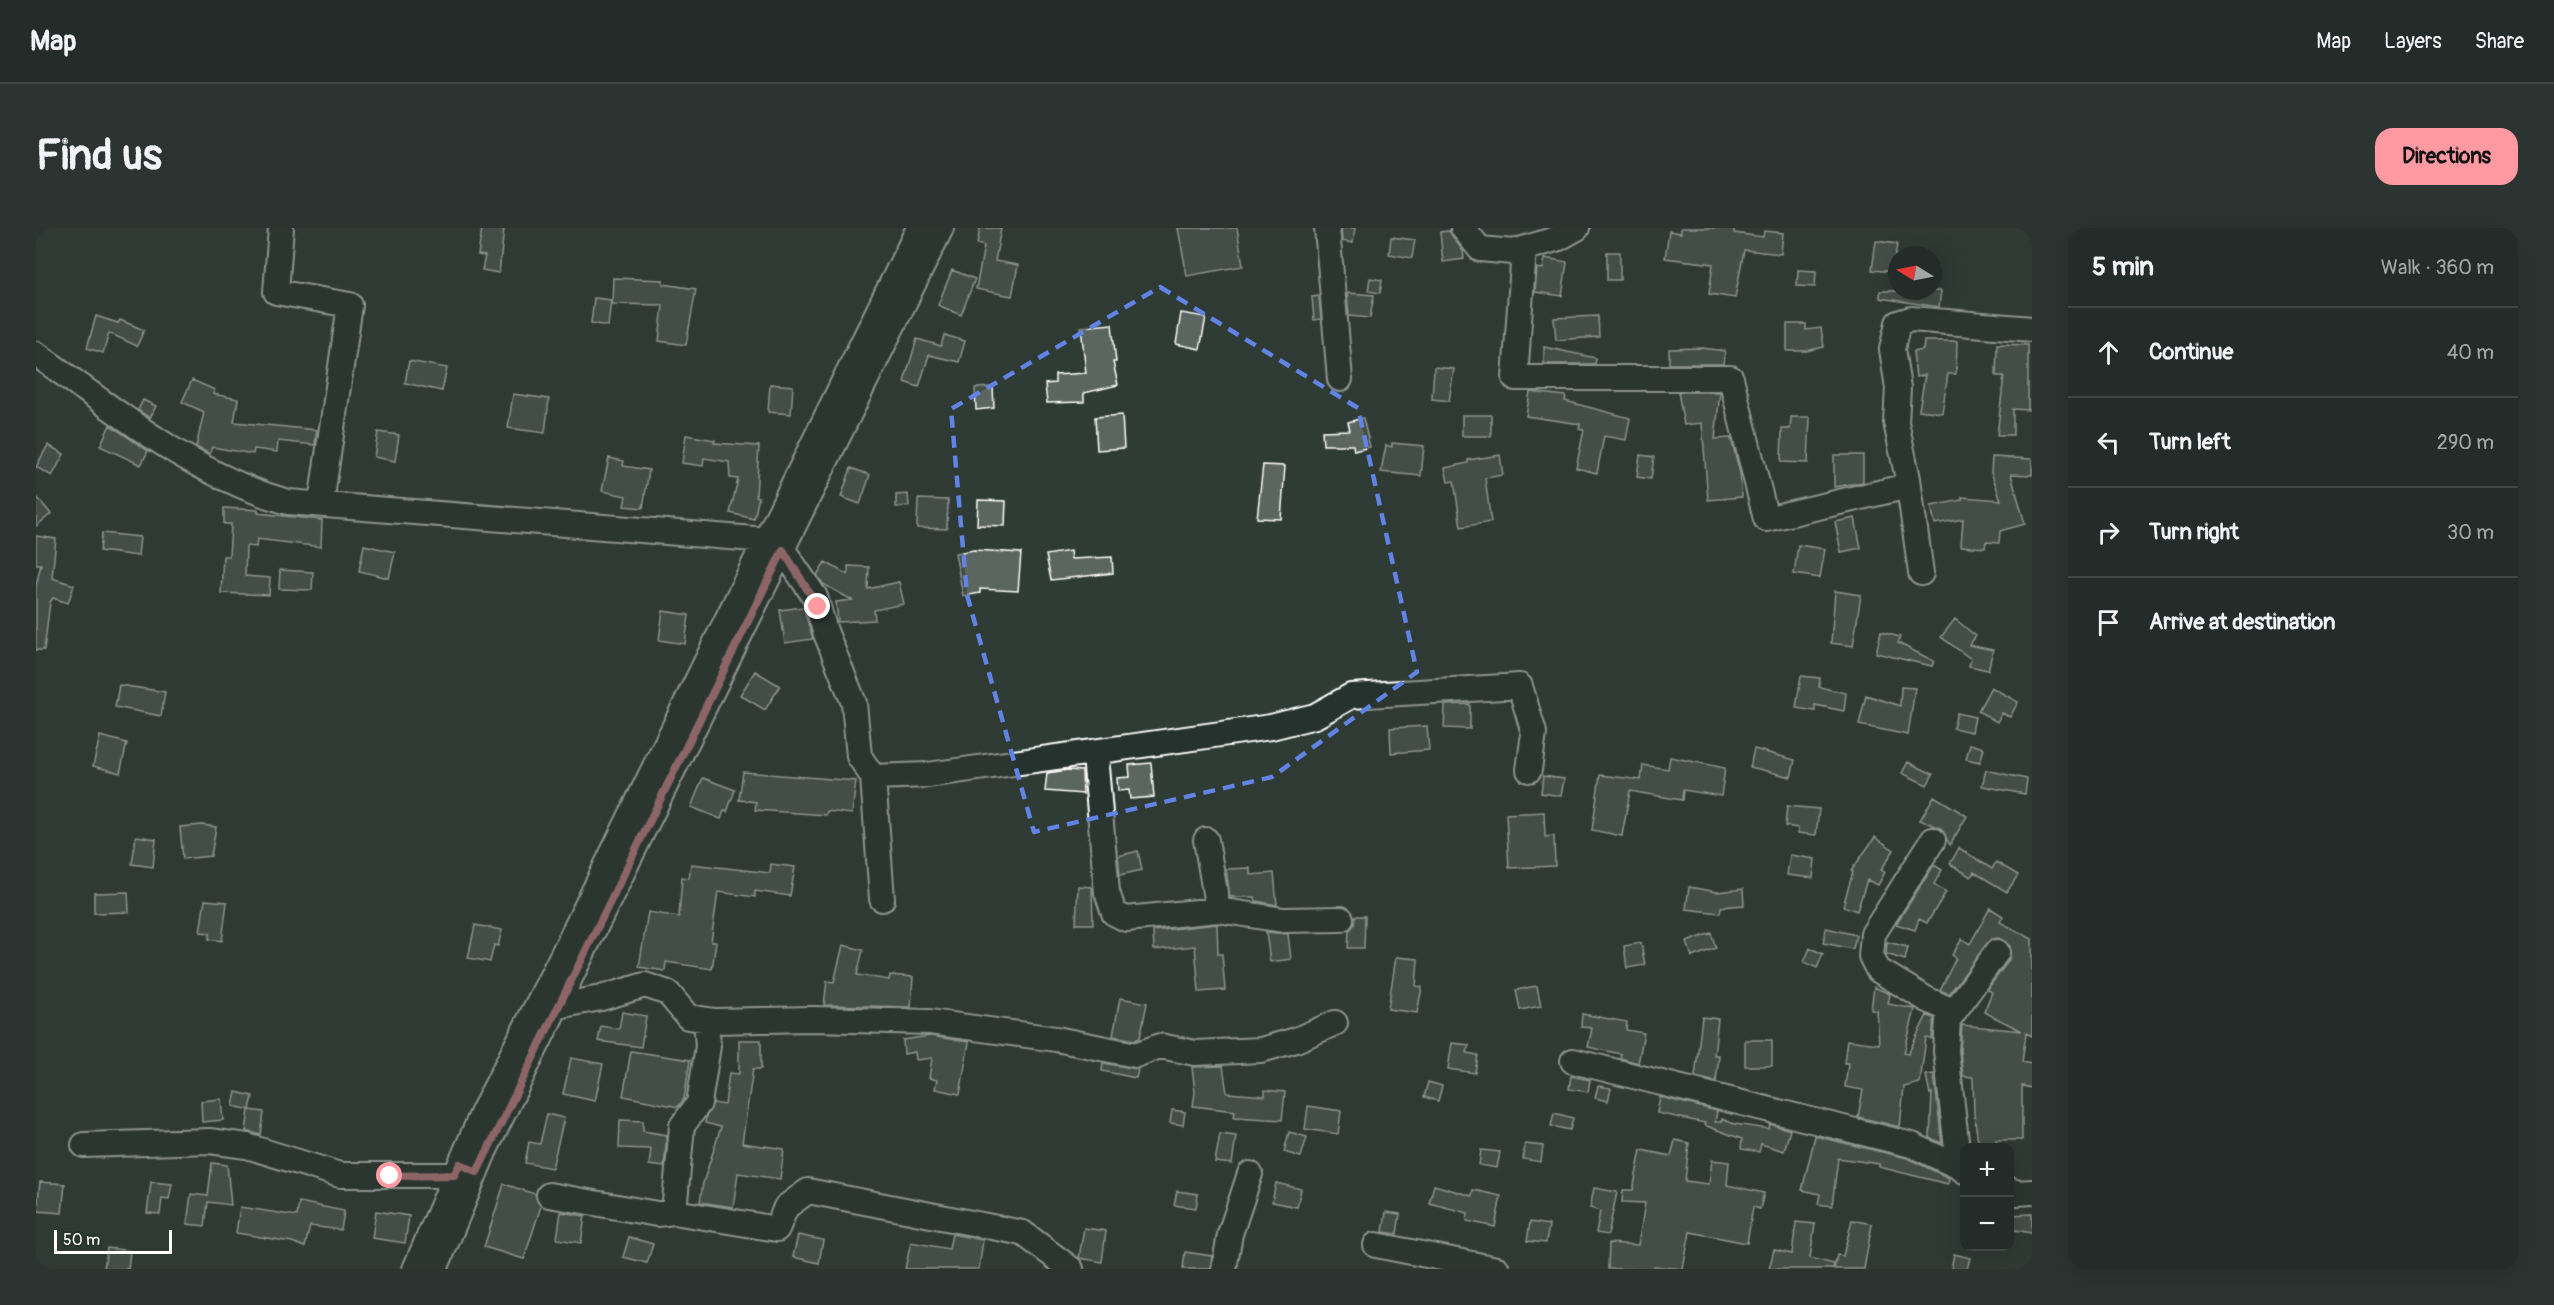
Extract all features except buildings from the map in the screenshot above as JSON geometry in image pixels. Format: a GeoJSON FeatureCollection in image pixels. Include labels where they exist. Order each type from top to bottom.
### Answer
{"type":"FeatureCollection","features":[{"type":"Feature","properties":{"kind":"street"},"geometry":{"type":"LineString","coordinates":[[281,228],[276,292],[350,305],[321,503]]}},
{"type":"Feature","properties":{"kind":"street"},"geometry":{"type":"LineString","coordinates":[[415,1269],[464,1170],[558,1006],[775,545],[919,228]]}},
{"type":"Feature","properties":{"kind":"street"},"geometry":{"type":"LineString","coordinates":[[435,1269],[482,1114],[941,228]]}},
{"type":"Feature","properties":{"kind":"street"},"geometry":{"type":"LineString","coordinates":[[1327,228],[1340,379]]}},
{"type":"Feature","properties":{"kind":"street"},"geometry":{"type":"LineString","coordinates":[[1464,228],[1480,249],[1513,252],[1559,238],[1577,228]]}},
{"type":"Feature","properties":{"kind":"street"},"geometry":{"type":"LineString","coordinates":[[1524,249],[1515,378],[1731,378],[1767,519],[1900,488],[1908,479]]}},
{"type":"Feature","properties":{"kind":"street"},"geometry":{"type":"LineString","coordinates":[[1922,573],[1908,479],[1896,422],[1898,388],[1892,349],[1898,322],[1911,319],[2032,330]]}},
{"type":"Feature","properties":{"kind":"street"},"geometry":{"type":"LineString","coordinates":[[36,354],[170,448],[257,493],[288,502],[321,503],[775,545],[815,597],[825,631],[854,703],[859,756],[873,777],[882,899]]}},
{"type":"Feature","properties":{"kind":"street"},"geometry":{"type":"LineString","coordinates":[[873,777],[928,775],[1271,728],[1315,716],[1351,696],[1520,686],[1534,733],[1528,770]]}},
{"type":"Feature","properties":{"kind":"street"},"geometry":{"type":"LineString","coordinates":[[1099,751],[1096,767],[1107,892],[1114,913],[1126,919],[1218,910],[1282,920],[1341,919]]}},
{"type":"Feature","properties":{"kind":"street"},"geometry":{"type":"LineString","coordinates":[[1206,840],[1218,910]]}},
{"type":"Feature","properties":{"kind":"street"},"geometry":{"type":"LineString","coordinates":[[1933,840],[1873,934],[1871,956],[1878,970],[1926,999],[1952,1011]]}},
{"type":"Feature","properties":{"kind":"street"},"geometry":{"type":"LineString","coordinates":[[1960,1154],[1946,1051],[1948,1020],[1952,1011],[1997,952]]}},
{"type":"Feature","properties":{"kind":"street"},"geometry":{"type":"LineString","coordinates":[[558,1006],[601,998],[645,985],[668,993],[688,1017],[706,1020],[812,1019],[930,1022],[1056,1039],[1136,1055],[1160,1046],[1195,1053],[1261,1050],[1296,1040],[1335,1023]]}},
{"type":"Feature","properties":{"kind":"street"},"geometry":{"type":"LineString","coordinates":[[674,1212],[682,1126],[699,1103],[708,1046],[706,1020]]}},
{"type":"Feature","properties":{"kind":"street"},"geometry":{"type":"LineString","coordinates":[[1573,1061],[1912,1145],[1960,1168]]}},
{"type":"Feature","properties":{"kind":"street"},"geometry":{"type":"LineString","coordinates":[[84,1145],[208,1141],[247,1146],[340,1175],[464,1170]]}},
{"type":"Feature","properties":{"kind":"street"},"geometry":{"type":"LineString","coordinates":[[1224,1269],[1230,1234],[1250,1174]]}},
{"type":"Feature","properties":{"kind":"street"},"geometry":{"type":"LineString","coordinates":[[549,1195],[657,1214],[674,1212],[777,1229],[786,1207],[808,1191],[1023,1233],[1071,1269]]}},
{"type":"Feature","properties":{"kind":"street"},"geometry":{"type":"LineString","coordinates":[[2014,1192],[2032,1192]]}},
{"type":"Feature","properties":{"kind":"street"},"geometry":{"type":"LineString","coordinates":[[1376,1245],[1497,1269]]}},
{"type":"Feature","properties":{"kind":"highlighted area"},"geometry":{"type":"Polygon","coordinates":[[[1160,287],[1358,408],[1417,672],[1272,777],[1034,832],[967,595],[951,409],[1160,287]]]}},
{"type":"Feature","properties":{"kind":"route"},"geometry":{"type":"LineString","coordinates":[[390,1176],[454,1175],[460,1164],[477,1172],[484,1152],[783,550],[815,597],[818,607]]}}]}
